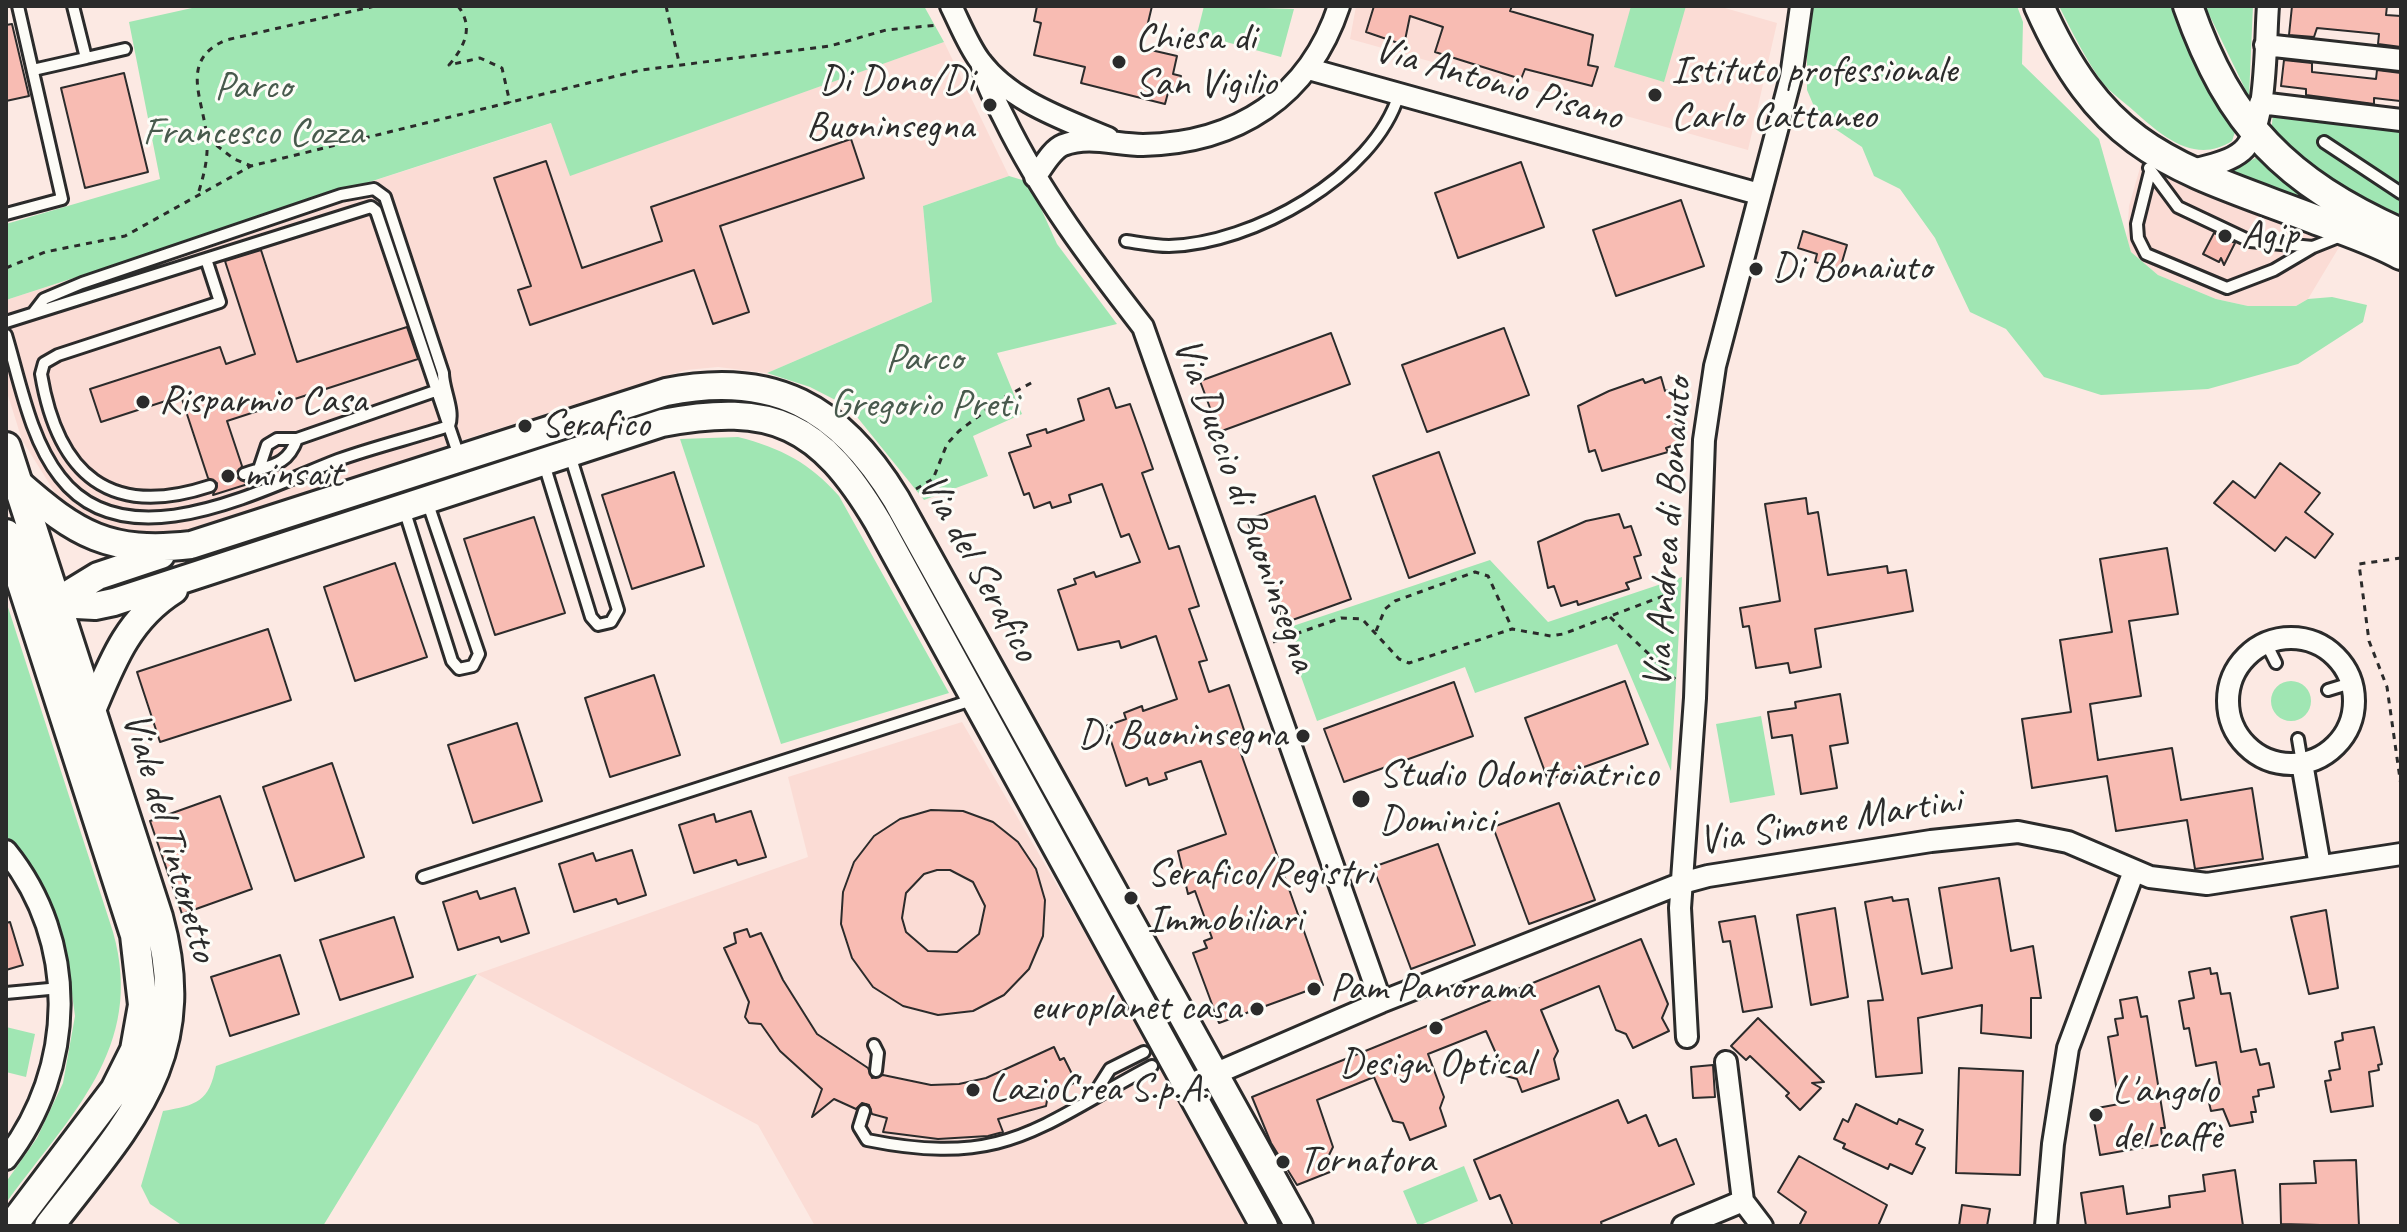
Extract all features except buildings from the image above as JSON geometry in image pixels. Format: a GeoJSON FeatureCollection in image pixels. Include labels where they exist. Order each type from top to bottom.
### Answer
{"type":"FeatureCollection","features":[{"type":"Feature","properties":{"kind":"main road"},"geometry":{"type":"LineString","coordinates":[[2039,6],[2066,61],[2091,99],[2147,159],[2189,171],[2401,255]]}},
{"type":"Feature","properties":{"kind":"main road"},"geometry":{"type":"LineString","coordinates":[[2188,6],[2223,86],[2254,134],[2319,191],[2401,234]]}},
{"type":"Feature","properties":{"kind":"main road","name":"Viale del Tintoretto"},"geometry":{"type":"LineString","coordinates":[[6,447],[17,482],[44,608],[135,935],[143,1005],[135,1050],[115,1090],[12,1226]]}},
{"type":"Feature","properties":{"kind":"main road","name":"Viale del Tintoretto"},"geometry":{"type":"LineString","coordinates":[[6,534],[92,710],[162,931],[170,975],[170,1007],[160,1060],[144,1098],[49,1226]]}},
{"type":"Feature","properties":{"kind":"street"},"geometry":{"type":"LineString","coordinates":[[1035,177],[1054,150],[1063,145],[1089,140],[1172,144],[1221,131],[1276,102],[1309,69],[1339,6]]}},
{"type":"Feature","properties":{"kind":"street","name":"Via Andrea di Bonaiuto"},"geometry":{"type":"LineString","coordinates":[[1687,1037],[1682,883],[1695,698],[1710,392],[1791,77],[1801,6]]}},
{"type":"Feature","properties":{"kind":"street"},"geometry":{"type":"LineString","coordinates":[[2189,171],[2234,156],[2245,148],[2254,134],[2260,103],[2268,6]]}},
{"type":"Feature","properties":{"kind":"street"},"geometry":{"type":"LineString","coordinates":[[947,15],[981,62],[1018,95],[1119,143]]}},
{"type":"Feature","properties":{"kind":"street"},"geometry":{"type":"LineString","coordinates":[[2265,45],[2401,60]]}},
{"type":"Feature","properties":{"kind":"street","name":"Via Duccio di Buoninsegna"},"geometry":{"type":"LineString","coordinates":[[981,62],[999,108],[1035,177],[1088,256],[1143,327],[1381,1002]]}},
{"type":"Feature","properties":{"kind":"street","name":"Via Antonio Pisano"},"geometry":{"type":"LineString","coordinates":[[1309,69],[1759,194]]}},
{"type":"Feature","properties":{"kind":"street"},"geometry":{"type":"LineString","coordinates":[[2260,103],[2401,120]]}},
{"type":"Feature","properties":{"kind":"street","name":"Via del Serafico"},"geometry":{"type":"LineString","coordinates":[[44,608],[98,576],[637,400],[705,385],[746,386],[776,391],[824,416],[865,454],[896,499],[1299,1226]]}},
{"type":"Feature","properties":{"kind":"street","name":"Via del Serafico"},"geometry":{"type":"LineString","coordinates":[[44,608],[105,604],[662,423],[722,413],[758,416],[798,431],[829,455],[866,502],[1264,1226]]}},
{"type":"Feature","properties":{"kind":"street"},"geometry":{"type":"LineString","coordinates":[[459,458],[468,486]]}},
{"type":"Feature","properties":{"kind":"street","name":"Via del Serafico"},"geometry":{"type":"LineString","coordinates":[[17,482],[67,524],[98,540],[131,548],[191,545]]}},
{"type":"Feature","properties":{"kind":"street","name":"Via del Serafico"},"geometry":{"type":"LineString","coordinates":[[92,710],[119,647],[140,616],[199,575]]}},
{"type":"Feature","properties":{"kind":"street"},"geometry":{"type":"LineString","coordinates":[[2294,638],[2312,642],[2328,650],[2341,663],[2351,683],[2352,716],[2346,733],[2319,758],[2302,763],[2268,760],[2246,745],[2232,723],[2229,689],[2234,672],[2245,657],[2266,643],[2294,638]]}},
{"type":"Feature","properties":{"kind":"street"},"geometry":{"type":"LineString","coordinates":[[2302,763],[2320,866]]}},
{"type":"Feature","properties":{"kind":"street","name":"Via Simone Martini"},"geometry":{"type":"LineString","coordinates":[[1189,1085],[1381,1002],[1682,883],[1887,847],[2018,832],[2068,842],[2134,871],[2166,881],[2207,884],[2401,854]]}},
{"type":"Feature","properties":{"kind":"street"},"geometry":{"type":"LineString","coordinates":[[6,851],[42,912],[54,949],[60,988],[58,1040],[50,1078],[29,1125],[6,1159]]}},
{"type":"Feature","properties":{"kind":"street"},"geometry":{"type":"LineString","coordinates":[[2046,1226],[2055,1129],[2068,1048],[2134,871]]}},
{"type":"Feature","properties":{"kind":"street"},"geometry":{"type":"LineString","coordinates":[[1726,1062],[1743,1201],[1762,1226]]}},
{"type":"Feature","properties":{"kind":"street"},"geometry":{"type":"LineString","coordinates":[[1683,1226],[1743,1201]]}},
{"type":"Feature","properties":{"kind":"lane"},"geometry":{"type":"LineString","coordinates":[[6,214],[62,199],[18,6]]}},
{"type":"Feature","properties":{"kind":"lane"},"geometry":{"type":"LineString","coordinates":[[73,6],[86,58]]}},
{"type":"Feature","properties":{"kind":"lane"},"geometry":{"type":"LineString","coordinates":[[33,70],[125,49]]}},
{"type":"Feature","properties":{"kind":"lane"},"geometry":{"type":"LineString","coordinates":[[1126,241],[1169,246],[1221,236],[1256,226],[1315,196],[1382,133],[1399,94]]}},
{"type":"Feature","properties":{"kind":"lane"},"geometry":{"type":"LineString","coordinates":[[2324,142],[2401,193]]}},
{"type":"Feature","properties":{"kind":"lane"},"geometry":{"type":"LineString","coordinates":[[2147,159],[2137,224],[2138,238],[2146,254],[2227,288],[2274,270],[2313,247],[2348,232]]}},
{"type":"Feature","properties":{"kind":"lane"},"geometry":{"type":"LineString","coordinates":[[2147,159],[2178,207],[2250,241],[2313,247]]}},
{"type":"Feature","properties":{"kind":"lane"},"geometry":{"type":"LineString","coordinates":[[33,313],[44,299],[82,283],[341,195],[374,189],[385,197],[443,373],[439,390]]}},
{"type":"Feature","properties":{"kind":"lane"},"geometry":{"type":"LineString","coordinates":[[6,322],[371,207],[376,211],[404,296],[451,414],[449,426],[459,458]]}},
{"type":"Feature","properties":{"kind":"lane"},"geometry":{"type":"LineString","coordinates":[[206,259],[220,302],[58,355],[44,363],[41,374],[64,447],[92,479],[126,496],[145,499],[176,496],[210,486]]}},
{"type":"Feature","properties":{"kind":"lane"},"geometry":{"type":"LineString","coordinates":[[6,335],[38,436],[61,478],[97,506],[124,515],[153,520],[211,507],[341,459],[449,426]]}},
{"type":"Feature","properties":{"kind":"lane"},"geometry":{"type":"LineString","coordinates":[[259,469],[267,445],[277,439],[297,439],[439,390]]}},
{"type":"Feature","properties":{"kind":"lane"},"geometry":{"type":"LineString","coordinates":[[244,474],[283,463],[292,454],[297,439]]}},
{"type":"Feature","properties":{"kind":"lane"},"geometry":{"type":"LineString","coordinates":[[543,462],[591,617],[598,625],[611,622],[618,610],[569,453]]}},
{"type":"Feature","properties":{"kind":"lane"},"geometry":{"type":"LineString","coordinates":[[415,503],[479,654],[473,666],[459,669],[452,661],[415,503]]}},
{"type":"Feature","properties":{"kind":"lane"},"geometry":{"type":"LineString","coordinates":[[2266,643],[2276,663]]}},
{"type":"Feature","properties":{"kind":"lane"},"geometry":{"type":"LineString","coordinates":[[2328,690],[2351,683]]}},
{"type":"Feature","properties":{"kind":"lane"},"geometry":{"type":"LineString","coordinates":[[423,877],[974,699]]}},
{"type":"Feature","properties":{"kind":"lane"},"geometry":{"type":"LineString","coordinates":[[2298,739],[2302,763]]}},
{"type":"Feature","properties":{"kind":"lane"},"geometry":{"type":"LineString","coordinates":[[6,993],[60,988]]}},
{"type":"Feature","properties":{"kind":"lane"},"geometry":{"type":"LineString","coordinates":[[874,1045],[878,1053],[876,1071]]}},
{"type":"Feature","properties":{"kind":"lane"},"geometry":{"type":"LineString","coordinates":[[1087,1106],[1110,1069],[1144,1052]]}},
{"type":"Feature","properties":{"kind":"lane"},"geometry":{"type":"LineString","coordinates":[[864,1111],[859,1127],[867,1140],[931,1150],[998,1145],[1027,1136],[1087,1106],[1152,1066]]}},
{"type":"Feature","properties":{"kind":"path"},"geometry":{"type":"LineString","coordinates":[[199,191],[207,160],[207,138],[197,79],[207,51],[226,40],[375,6]]}},
{"type":"Feature","properties":{"kind":"path"},"geometry":{"type":"LineString","coordinates":[[458,6],[465,15],[466,40],[449,65],[480,58],[502,68],[510,103]]}},
{"type":"Feature","properties":{"kind":"path"},"geometry":{"type":"LineString","coordinates":[[666,6],[679,62]]}},
{"type":"Feature","properties":{"kind":"path"},"geometry":{"type":"LineString","coordinates":[[6,268],[45,252],[125,236],[199,191],[251,166],[679,62],[830,46],[947,15]]}},
{"type":"Feature","properties":{"kind":"path"},"geometry":{"type":"LineString","coordinates":[[207,138],[234,159],[251,166]]}},
{"type":"Feature","properties":{"kind":"path"},"geometry":{"type":"LineString","coordinates":[[912,492],[933,479],[947,444],[959,431],[1001,399],[1033,382]]}},
{"type":"Feature","properties":{"kind":"path"},"geometry":{"type":"LineString","coordinates":[[2401,558],[2359,564],[2369,641],[2387,687],[2401,786]]}},
{"type":"Feature","properties":{"kind":"path"},"geometry":{"type":"LineString","coordinates":[[1376,631],[1385,609],[1395,601],[1475,572],[1488,576],[1512,629]]}},
{"type":"Feature","properties":{"kind":"path"},"geometry":{"type":"LineString","coordinates":[[1258,647],[1341,618],[1362,619],[1399,659],[1409,663],[1512,629],[1551,636],[1681,589],[1698,589]]}},
{"type":"Feature","properties":{"kind":"path"},"geometry":{"type":"LineString","coordinates":[[1610,617],[1695,698]]}},
{"type":"Feature","properties":{"kind":"shaded area","name":"Istituto professionale Carlo Cattaneo"},"geometry":{"type":"Polygon","coordinates":[[[1356,6],[1718,6],[1777,23],[1748,150],[1350,39],[1356,6]]]}},
{"type":"Feature","properties":{"kind":"shaded area"},"geometry":{"type":"Polygon","coordinates":[[[944,42],[1009,176],[923,206],[932,302],[767,373],[718,367],[686,370],[478,435],[205,528],[141,537],[112,530],[87,519],[57,496],[22,440],[6,389],[6,300],[552,123],[570,175],[944,42]]]}},
{"type":"Feature","properties":{"kind":"shaded area"},"geometry":{"type":"Polygon","coordinates":[[[2142,161],[2245,208],[2341,244],[2308,299],[2296,306],[2248,306],[2216,299],[2158,275],[2131,252],[2127,240],[2129,206],[2142,161]]]}},
{"type":"Feature","properties":{"kind":"shaded area"},"geometry":{"type":"Polygon","coordinates":[[[962,722],[1114,983],[1146,1041],[1141,1045],[1156,1074],[1162,1071],[1246,1226],[815,1226],[758,1125],[477,974],[808,857],[788,777],[962,722]]]}},
{"type":"Feature","properties":{"kind":"green space","name":"Parco Francesco Cozza"},"geometry":{"type":"Polygon","coordinates":[[[201,6],[924,6],[944,42],[570,176],[551,123],[6,300],[6,224],[160,179],[129,22],[201,6]]]}},
{"type":"Feature","properties":{"kind":"green space"},"geometry":{"type":"Polygon","coordinates":[[[1204,6],[1294,9],[1281,57],[1197,34],[1204,6]]]}},
{"type":"Feature","properties":{"kind":"green space"},"geometry":{"type":"Polygon","coordinates":[[[1631,6],[1686,6],[1664,82],[1614,67],[1631,6]]]}},
{"type":"Feature","properties":{"kind":"green space"},"geometry":{"type":"Polygon","coordinates":[[[1807,6],[2017,6],[2023,22],[2022,64],[2099,139],[2131,252],[2158,275],[2216,299],[2248,306],[2296,306],[2308,299],[2332,297],[2367,305],[2363,322],[2298,364],[2208,389],[2101,395],[2044,377],[2006,329],[1970,312],[1935,238],[1900,189],[1874,176],[1862,147],[1819,118],[1807,90],[1807,6]]]}},
{"type":"Feature","properties":{"kind":"green space"},"geometry":{"type":"Polygon","coordinates":[[[2059,6],[2176,6],[2236,129],[2232,141],[2218,148],[2192,149],[2156,130],[2102,82],[2059,6]]]}},
{"type":"Feature","properties":{"kind":"green space"},"geometry":{"type":"Polygon","coordinates":[[[2205,6],[2253,6],[2249,97],[2205,6]]]}},
{"type":"Feature","properties":{"kind":"green space"},"geometry":{"type":"Polygon","coordinates":[[[2273,113],[2401,128],[2401,217],[2315,170],[2271,134],[2273,113]]]}},
{"type":"Feature","properties":{"kind":"green space"},"geometry":{"type":"Polygon","coordinates":[[[2259,156],[2336,214],[2226,174],[2259,156]]]}},
{"type":"Feature","properties":{"kind":"green space","name":"Parco Gregorio Preti"},"geometry":{"type":"Polygon","coordinates":[[[1009,176],[1029,182],[1057,244],[1117,324],[997,353],[1022,414],[973,436],[988,476],[924,500],[849,407],[810,387],[767,373],[932,302],[923,206],[1009,176]]]}},
{"type":"Feature","properties":{"kind":"green space","name":"Parco Gregorio Preti"},"geometry":{"type":"Polygon","coordinates":[[[738,437],[794,458],[817,474],[839,496],[949,693],[781,744],[680,439],[738,437]]]}},
{"type":"Feature","properties":{"kind":"green space"},"geometry":{"type":"Polygon","coordinates":[[[1490,560],[1548,622],[1682,577],[1671,771],[1617,644],[1475,693],[1465,667],[1317,721],[1284,629],[1490,560]]]}},
{"type":"Feature","properties":{"kind":"green space"},"geometry":{"type":"Polygon","coordinates":[[[6,601],[113,932],[120,973],[119,1011],[110,1046],[96,1078],[76,1110],[6,1203],[6,1182],[37,1138],[63,1083],[75,1016],[67,956],[47,895],[6,835],[6,601]]]}},
{"type":"Feature","properties":{"kind":"green space"},"geometry":{"type":"Polygon","coordinates":[[[2291,681],[2305,687],[2311,701],[2305,715],[2291,721],[2277,715],[2271,701],[2277,687],[2291,681]]]}},
{"type":"Feature","properties":{"kind":"green space"},"geometry":{"type":"Polygon","coordinates":[[[1761,716],[1775,795],[1730,803],[1716,724],[1761,716]]]}},
{"type":"Feature","properties":{"kind":"green space"},"geometry":{"type":"Polygon","coordinates":[[[477,974],[323,1226],[183,1226],[150,1204],[141,1186],[163,1111],[200,1100],[210,1087],[216,1066],[477,974]]]}},
{"type":"Feature","properties":{"kind":"green space"},"geometry":{"type":"Polygon","coordinates":[[[6,1027],[35,1034],[26,1077],[6,1072],[6,1027]]]}},
{"type":"Feature","properties":{"kind":"green space"},"geometry":{"type":"Polygon","coordinates":[[[1464,1166],[1478,1201],[1418,1226],[1403,1191],[1464,1166]]]}},
{"type":"Feature","properties":{"kind":"place","name":"Chiesa di San Vigilio"},"geometry":{"type":"Point","coordinates":[1119,62]}},
{"type":"Feature","properties":{"kind":"place","name":"Istituto professionale Carlo Cattaneo"},"geometry":{"type":"Point","coordinates":[1655,95]}},
{"type":"Feature","properties":{"kind":"place","name":"Di Dono/Di Buoninsegna"},"geometry":{"type":"Point","coordinates":[990,105]}},
{"type":"Feature","properties":{"kind":"place","name":"Agip"},"geometry":{"type":"Point","coordinates":[2225,236]}},
{"type":"Feature","properties":{"kind":"place","name":"Di Bonaiuto"},"geometry":{"type":"Point","coordinates":[1756,269]}},
{"type":"Feature","properties":{"kind":"place","name":"Risparmio Casa"},"geometry":{"type":"Point","coordinates":[143,402]}},
{"type":"Feature","properties":{"kind":"place","name":"Serafico"},"geometry":{"type":"Point","coordinates":[525,426]}},
{"type":"Feature","properties":{"kind":"place","name":"minsait"},"geometry":{"type":"Point","coordinates":[228,476]}},
{"type":"Feature","properties":{"kind":"place","name":"Di Buoninsegna"},"geometry":{"type":"Point","coordinates":[1303,736]}},
{"type":"Feature","properties":{"kind":"place","name":"Studio Odontoiatrico Dominici"},"geometry":{"type":"Point","coordinates":[1361,799]}},
{"type":"Feature","properties":{"kind":"place","name":"Serafico/Registri Immobiliari"},"geometry":{"type":"Point","coordinates":[1131,898]}},
{"type":"Feature","properties":{"kind":"place","name":"Pam Panorama"},"geometry":{"type":"Point","coordinates":[1314,989]}},
{"type":"Feature","properties":{"kind":"place","name":"europlanet casa"},"geometry":{"type":"Point","coordinates":[1257,1009]}},
{"type":"Feature","properties":{"kind":"place","name":"Design Optical"},"geometry":{"type":"Point","coordinates":[1436,1028]}},
{"type":"Feature","properties":{"kind":"place","name":"LazioCrea S.p.A."},"geometry":{"type":"Point","coordinates":[973,1090]}},
{"type":"Feature","properties":{"kind":"place","name":"L'angolo del caffè"},"geometry":{"type":"Point","coordinates":[2096,1115]}},
{"type":"Feature","properties":{"kind":"place","name":"Tornatora"},"geometry":{"type":"Point","coordinates":[1283,1162]}}]}
